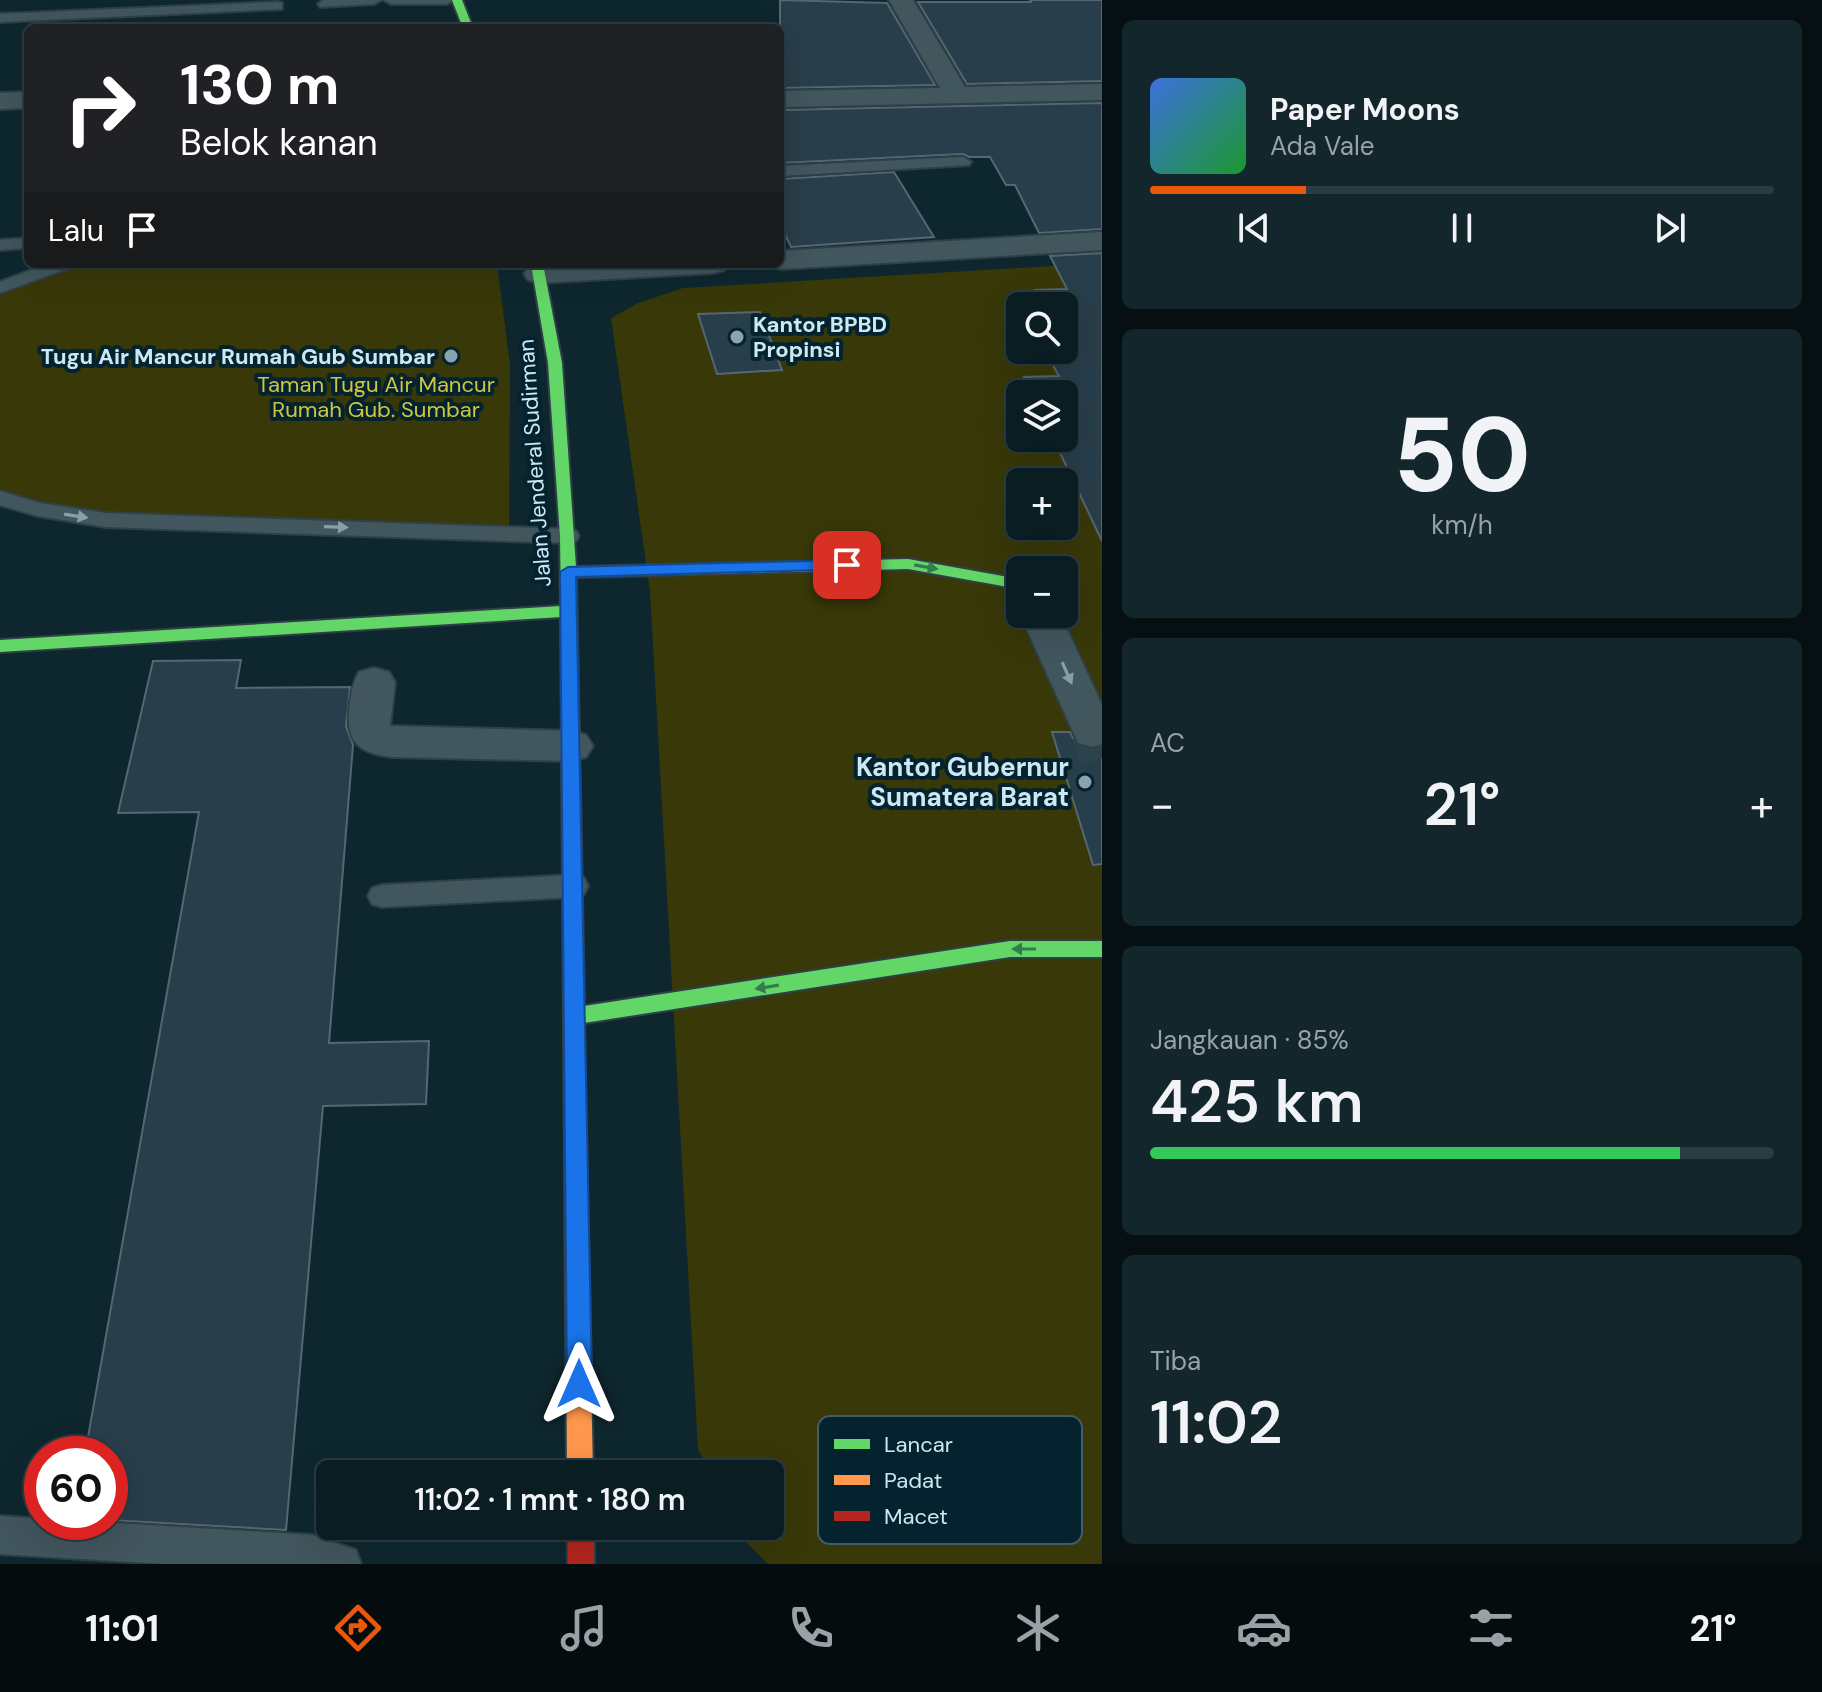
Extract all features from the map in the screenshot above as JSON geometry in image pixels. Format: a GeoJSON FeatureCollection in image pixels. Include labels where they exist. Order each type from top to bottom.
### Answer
{"type":"FeatureCollection","features":[{"type":"Feature","properties":{"kind":"main road"},"geometry":{"type":"LineString","coordinates":[[457,0],[466,24]]}},
{"type":"Feature","properties":{"kind":"main road","name":"Jalan Jenderal Sudirman"},"geometry":{"type":"LineString","coordinates":[[538,269],[555,363],[568,536],[580,1460]]}},
{"type":"Feature","properties":{"kind":"main road"},"geometry":{"type":"LineString","coordinates":[[568,572],[908,564],[1006,582]]}},
{"type":"Feature","properties":{"kind":"main road"},"geometry":{"type":"LineString","coordinates":[[0,646],[568,611]]}},
{"type":"Feature","properties":{"kind":"main road"},"geometry":{"type":"LineString","coordinates":[[576,1016],[1010,949],[1102,949]]}},
{"type":"Feature","properties":{"kind":"main road"},"geometry":{"type":"LineString","coordinates":[[581,1540],[581,1564]]}},
{"type":"Feature","properties":{"kind":"street"},"geometry":{"type":"LineString","coordinates":[[901,0],[956,93]]}},
{"type":"Feature","properties":{"kind":"street"},"geometry":{"type":"LineString","coordinates":[[784,99],[1102,92]]}},
{"type":"Feature","properties":{"kind":"street"},"geometry":{"type":"LineString","coordinates":[[0,101],[24,100]]}},
{"type":"Feature","properties":{"kind":"street"},"geometry":{"type":"LineString","coordinates":[[784,260],[1102,241]]}},
{"type":"Feature","properties":{"kind":"street"},"geometry":{"type":"LineString","coordinates":[[538,269],[573,268]]}},
{"type":"Feature","properties":{"kind":"street"},"geometry":{"type":"LineString","coordinates":[[1046,628],[1093,732]]}},
{"type":"Feature","properties":{"kind":"street"},"geometry":{"type":"LineString","coordinates":[[374,682],[368,725],[369,731],[377,739],[393,742],[571,746]]}},
{"type":"Feature","properties":{"kind":"lane"},"geometry":{"type":"LineString","coordinates":[[325,4],[374,0]]}},
{"type":"Feature","properties":{"kind":"lane"},"geometry":{"type":"LineString","coordinates":[[394,19],[392,1],[447,0]]}},
{"type":"Feature","properties":{"kind":"lane"},"geometry":{"type":"LineString","coordinates":[[0,18],[277,6]]}},
{"type":"Feature","properties":{"kind":"lane"},"geometry":{"type":"LineString","coordinates":[[784,171],[963,162]]}},
{"type":"Feature","properties":{"kind":"lane"},"geometry":{"type":"LineString","coordinates":[[0,245],[24,243]]}},
{"type":"Feature","properties":{"kind":"lane"},"geometry":{"type":"LineString","coordinates":[[0,288],[52,268]]}},
{"type":"Feature","properties":{"kind":"lane"},"geometry":{"type":"LineString","coordinates":[[0,498],[38,509],[106,520],[568,536]]}},
{"type":"Feature","properties":{"kind":"lane"},"geometry":{"type":"LineString","coordinates":[[382,896],[574,886]]}},
{"type":"Feature","properties":{"kind":"lane"},"geometry":{"type":"LineString","coordinates":[[0,1535],[312,1554],[342,1564]]}},
{"type":"Feature","properties":{"kind":"green space"},"geometry":{"type":"Polygon","coordinates":[[[1102,263],[1102,1564],[768,1564],[744,1540],[784,1540],[784,1460],[703,1460],[698,1449],[650,591],[611,318],[638,303],[683,288],[1102,263]]]}},
{"type":"Feature","properties":{"kind":"green space","name":"Taman Tugu Air Mancur Rumah Gub. Sumbar"},"geometry":{"type":"Polygon","coordinates":[[[49,268],[498,268],[510,365],[509,536],[71,519],[0,499],[0,288],[49,268]]]}},
{"type":"Feature","properties":{"kind":"building"},"geometry":{"type":"Polygon","coordinates":[[[780,0],[887,3],[935,85],[784,88],[784,24],[780,24],[780,0]]]}},
{"type":"Feature","properties":{"kind":"building"},"geometry":{"type":"Polygon","coordinates":[[[1102,0],[1102,81],[967,84],[918,2],[1031,2],[1102,0]]]}},
{"type":"Feature","properties":{"kind":"building"},"geometry":{"type":"Polygon","coordinates":[[[1102,103],[1102,229],[1039,233],[1015,185],[1006,185],[990,157],[963,154],[784,163],[784,110],[1102,103]]]}},
{"type":"Feature","properties":{"kind":"building"},"geometry":{"type":"Polygon","coordinates":[[[894,172],[934,237],[791,247],[784,232],[784,179],[894,172]]]}},
{"type":"Feature","properties":{"kind":"building"},"geometry":{"type":"Polygon","coordinates":[[[1102,253],[1102,541],[1078,491],[1078,468],[1067,468],[1060,452],[1078,452],[1078,380],[1026,380],[1024,377],[1059,376],[1052,364],[1078,364],[1078,292],[1035,290],[1067,289],[1050,256],[1102,253]]]}},
{"type":"Feature","properties":{"kind":"building","name":"Kantor BPBD Propinsi"},"geometry":{"type":"Polygon","coordinates":[[[760,312],[782,370],[717,374],[698,314],[760,312]]]}},
{"type":"Feature","properties":{"kind":"building"},"geometry":{"type":"Polygon","coordinates":[[[241,660],[236,688],[350,687],[346,726],[353,745],[329,1043],[429,1041],[426,1104],[323,1106],[286,1530],[128,1521],[128,1436],[88,1436],[199,812],[118,813],[153,661],[241,660]]]}},
{"type":"Feature","properties":{"kind":"building","name":"Kantor Gubernur Sumatera Barat"},"geometry":{"type":"Polygon","coordinates":[[[1052,732],[1070,732],[1077,746],[1092,750],[1102,747],[1102,864],[1093,865],[1052,732]]]}},
{"type":"Feature","properties":{"kind":"tunnel"},"geometry":{"type":"LineString","coordinates":[[1093,732],[1102,758]]}},
{"type":"Feature","properties":{"kind":"traffic: fast"},"geometry":{"type":"LineString","coordinates":[[457,0],[466,24]]}},
{"type":"Feature","properties":{"kind":"traffic: fast"},"geometry":{"type":"LineString","coordinates":[[538,268],[555,363],[568,536],[574,1029]]}},
{"type":"Feature","properties":{"kind":"traffic: fast"},"geometry":{"type":"LineString","coordinates":[[568,572],[908,564],[1006,582]]}},
{"type":"Feature","properties":{"kind":"traffic: fast"},"geometry":{"type":"LineString","coordinates":[[0,646],[568,611]]}},
{"type":"Feature","properties":{"kind":"traffic: fast"},"geometry":{"type":"LineString","coordinates":[[576,1016],[1010,949],[1102,949]]}},
{"type":"Feature","properties":{"kind":"traffic: slow"},"geometry":{"type":"LineString","coordinates":[[574,1029],[580,1460]]}},
{"type":"Feature","properties":{"kind":"traffic: jam"},"geometry":{"type":"LineString","coordinates":[[581,1540],[581,1564]]}},
{"type":"Feature","properties":{"kind":"place","name":"Kantor BPBD Propinsi"},"geometry":{"type":"Point","coordinates":[737,337]}},
{"type":"Feature","properties":{"kind":"place","name":"Tugu Air Mancur Rumah Gub Sumbar"},"geometry":{"type":"Point","coordinates":[451,356]}},
{"type":"Feature","properties":{"kind":"place","name":"Kantor Gubernur Sumatera Barat"},"geometry":{"type":"Point","coordinates":[1085,782]}},
{"type":"Feature","properties":{"kind":"route"},"geometry":{"type":"LineString","coordinates":[[579,1384],[568,572],[847,565]]}}]}
